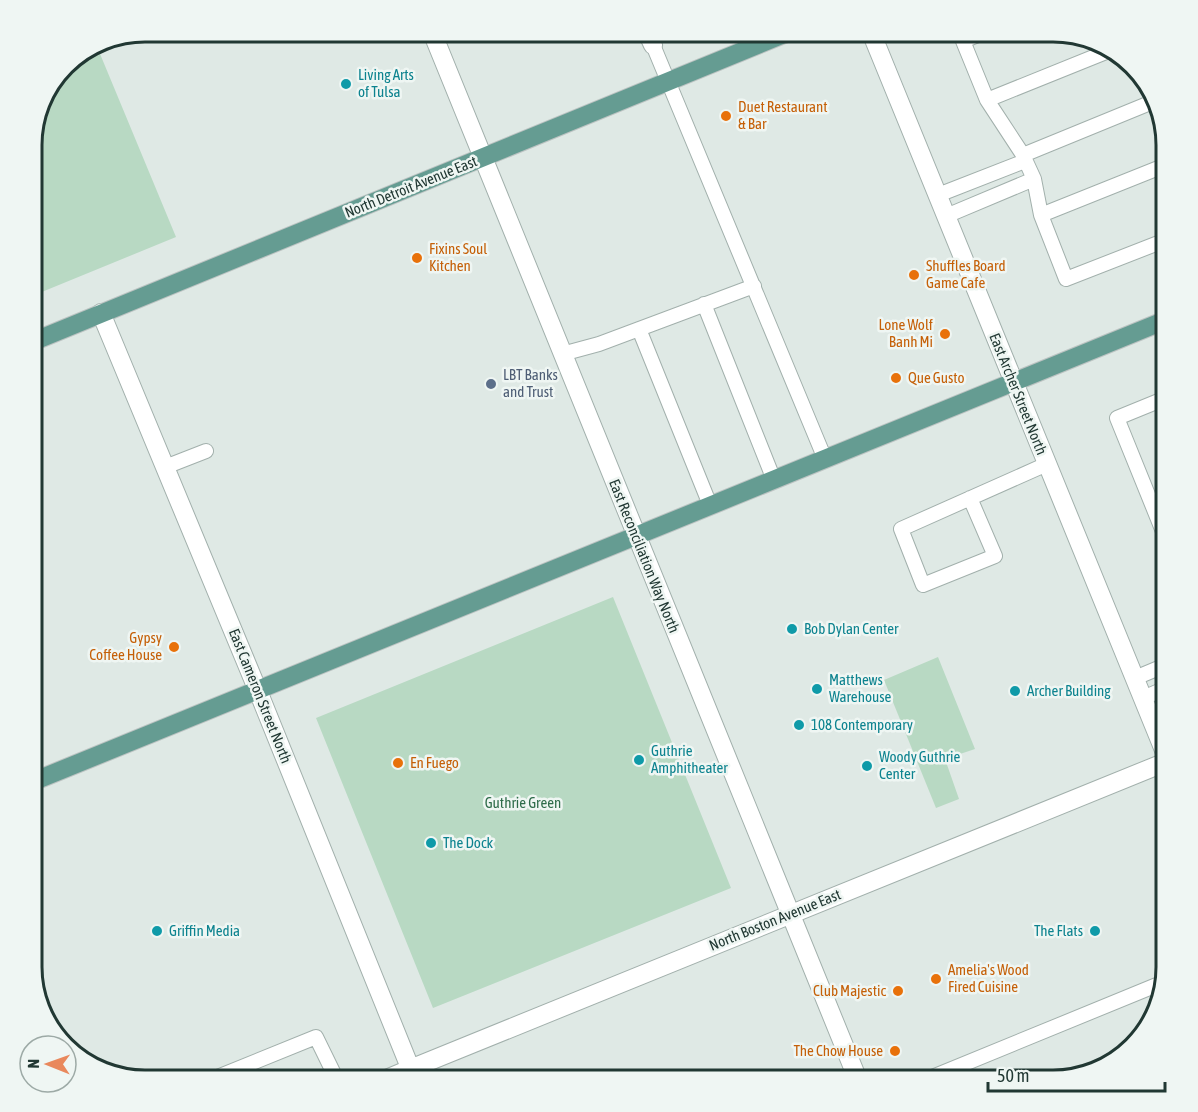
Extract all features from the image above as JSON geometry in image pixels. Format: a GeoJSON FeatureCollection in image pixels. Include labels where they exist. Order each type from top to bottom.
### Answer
{"type":"FeatureCollection","features":[{"type":"Feature","properties":{"kind":"main road","name":"North Detroit Avenue East"},"geometry":{"type":"LineString","coordinates":[[42,338],[765,42]]}},
{"type":"Feature","properties":{"kind":"main road"},"geometry":{"type":"LineString","coordinates":[[42,778],[1156,324]]}},
{"type":"Feature","properties":{"kind":"street","name":"East Reconciliation Way North"},"geometry":{"type":"LineString","coordinates":[[436,42],[854,1070]]}},
{"type":"Feature","properties":{"kind":"street","name":"East Archer Street North"},"geometry":{"type":"LineString","coordinates":[[875,42],[1156,730]]}},
{"type":"Feature","properties":{"kind":"street","name":"East Cameron Street North"},"geometry":{"type":"LineString","coordinates":[[101,313],[258,691],[410,1070]]}},
{"type":"Feature","properties":{"kind":"street","name":"North Boston Avenue East"},"geometry":{"type":"LineString","coordinates":[[424,1070],[790,914],[1156,766]]}},
{"type":"Feature","properties":{"kind":"lane"},"geometry":{"type":"LineString","coordinates":[[652,42],[825,459]]}},
{"type":"Feature","properties":{"kind":"lane"},"geometry":{"type":"LineString","coordinates":[[963,42],[987,100],[1024,158],[1034,179],[1041,215],[1066,279],[1156,244]]}},
{"type":"Feature","properties":{"kind":"lane"},"geometry":{"type":"LineString","coordinates":[[987,100],[1101,54]]}},
{"type":"Feature","properties":{"kind":"lane"},"geometry":{"type":"LineString","coordinates":[[938,195],[1148,104]]}},
{"type":"Feature","properties":{"kind":"lane"},"geometry":{"type":"LineString","coordinates":[[1041,215],[1156,169]]}},
{"type":"Feature","properties":{"kind":"lane"},"geometry":{"type":"LineString","coordinates":[[946,216],[1034,179]]}},
{"type":"Feature","properties":{"kind":"lane"},"geometry":{"type":"LineString","coordinates":[[562,354],[599,344],[754,285]]}},
{"type":"Feature","properties":{"kind":"lane"},"geometry":{"type":"LineString","coordinates":[[704,304],[774,480]]}},
{"type":"Feature","properties":{"kind":"lane"},"geometry":{"type":"LineString","coordinates":[[639,329],[710,505]]}},
{"type":"Feature","properties":{"kind":"lane"},"geometry":{"type":"LineString","coordinates":[[1156,402],[1117,418],[1156,514]]}},
{"type":"Feature","properties":{"kind":"lane"},"geometry":{"type":"LineString","coordinates":[[165,467],[206,451]]}},
{"type":"Feature","properties":{"kind":"lane"},"geometry":{"type":"LineString","coordinates":[[970,498],[995,556],[923,585],[901,529],[970,498],[1047,464]]}},
{"type":"Feature","properties":{"kind":"lane"},"geometry":{"type":"LineString","coordinates":[[1135,678],[1156,669]]}},
{"type":"Feature","properties":{"kind":"lane"},"geometry":{"type":"LineString","coordinates":[[1143,698],[1156,692]]}},
{"type":"Feature","properties":{"kind":"lane"},"geometry":{"type":"LineString","coordinates":[[955,1070],[1154,986]]}},
{"type":"Feature","properties":{"kind":"lane"},"geometry":{"type":"LineString","coordinates":[[235,1070],[316,1037],[332,1070]]}},
{"type":"Feature","properties":{"kind":"green space"},"geometry":{"type":"Polygon","coordinates":[[[100,53],[176,237],[42,292],[42,138],[46,118],[63,82],[77,68],[100,53]]]}},
{"type":"Feature","properties":{"kind":"green space","name":"Guthrie Green"},"geometry":{"type":"Polygon","coordinates":[[[613,597],[731,888],[433,1008],[316,718],[613,597]]]}},
{"type":"Feature","properties":{"kind":"green space"},"geometry":{"type":"Polygon","coordinates":[[[938,657],[975,749],[945,759],[959,799],[936,808],[884,680],[938,657]]]}},
{"type":"Feature","properties":{"kind":"place","name":"Living Arts of Tulsa"},"geometry":{"type":"Point","coordinates":[346,84]}},
{"type":"Feature","properties":{"kind":"place","name":"Duet Restaurant & Bar"},"geometry":{"type":"Point","coordinates":[726,116]}},
{"type":"Feature","properties":{"kind":"place","name":"Fixins Soul Kitchen"},"geometry":{"type":"Point","coordinates":[417,258]}},
{"type":"Feature","properties":{"kind":"place","name":"Shuffles Board Game Cafe"},"geometry":{"type":"Point","coordinates":[914,275]}},
{"type":"Feature","properties":{"kind":"place","name":"Lone Wolf Banh Mi"},"geometry":{"type":"Point","coordinates":[945,334]}},
{"type":"Feature","properties":{"kind":"place","name":"Que Gusto"},"geometry":{"type":"Point","coordinates":[896,378]}},
{"type":"Feature","properties":{"kind":"place","name":"LBT Banks and Trust"},"geometry":{"type":"Point","coordinates":[491,384]}},
{"type":"Feature","properties":{"kind":"place","name":"Bob Dylan Center"},"geometry":{"type":"Point","coordinates":[792,629]}},
{"type":"Feature","properties":{"kind":"place","name":"Gypsy Coffee House"},"geometry":{"type":"Point","coordinates":[174,647]}},
{"type":"Feature","properties":{"kind":"place","name":"Matthews Warehouse"},"geometry":{"type":"Point","coordinates":[817,689]}},
{"type":"Feature","properties":{"kind":"place","name":"Archer Building"},"geometry":{"type":"Point","coordinates":[1015,691]}},
{"type":"Feature","properties":{"kind":"place","name":"108 Contemporary"},"geometry":{"type":"Point","coordinates":[799,725]}},
{"type":"Feature","properties":{"kind":"place","name":"Guthrie Amphitheater"},"geometry":{"type":"Point","coordinates":[639,760]}},
{"type":"Feature","properties":{"kind":"place","name":"En Fuego"},"geometry":{"type":"Point","coordinates":[398,763]}},
{"type":"Feature","properties":{"kind":"place","name":"Woody Guthrie Center"},"geometry":{"type":"Point","coordinates":[867,766]}},
{"type":"Feature","properties":{"kind":"place","name":"The Dock"},"geometry":{"type":"Point","coordinates":[431,843]}},
{"type":"Feature","properties":{"kind":"place","name":"Griffin Media"},"geometry":{"type":"Point","coordinates":[157,931]}},
{"type":"Feature","properties":{"kind":"place","name":"The Flats"},"geometry":{"type":"Point","coordinates":[1095,931]}},
{"type":"Feature","properties":{"kind":"place","name":"Amelia's Wood Fired Cuisine"},"geometry":{"type":"Point","coordinates":[936,979]}},
{"type":"Feature","properties":{"kind":"place","name":"Club Majestic"},"geometry":{"type":"Point","coordinates":[898,991]}},
{"type":"Feature","properties":{"kind":"place","name":"The Chow House"},"geometry":{"type":"Point","coordinates":[895,1051]}}]}
